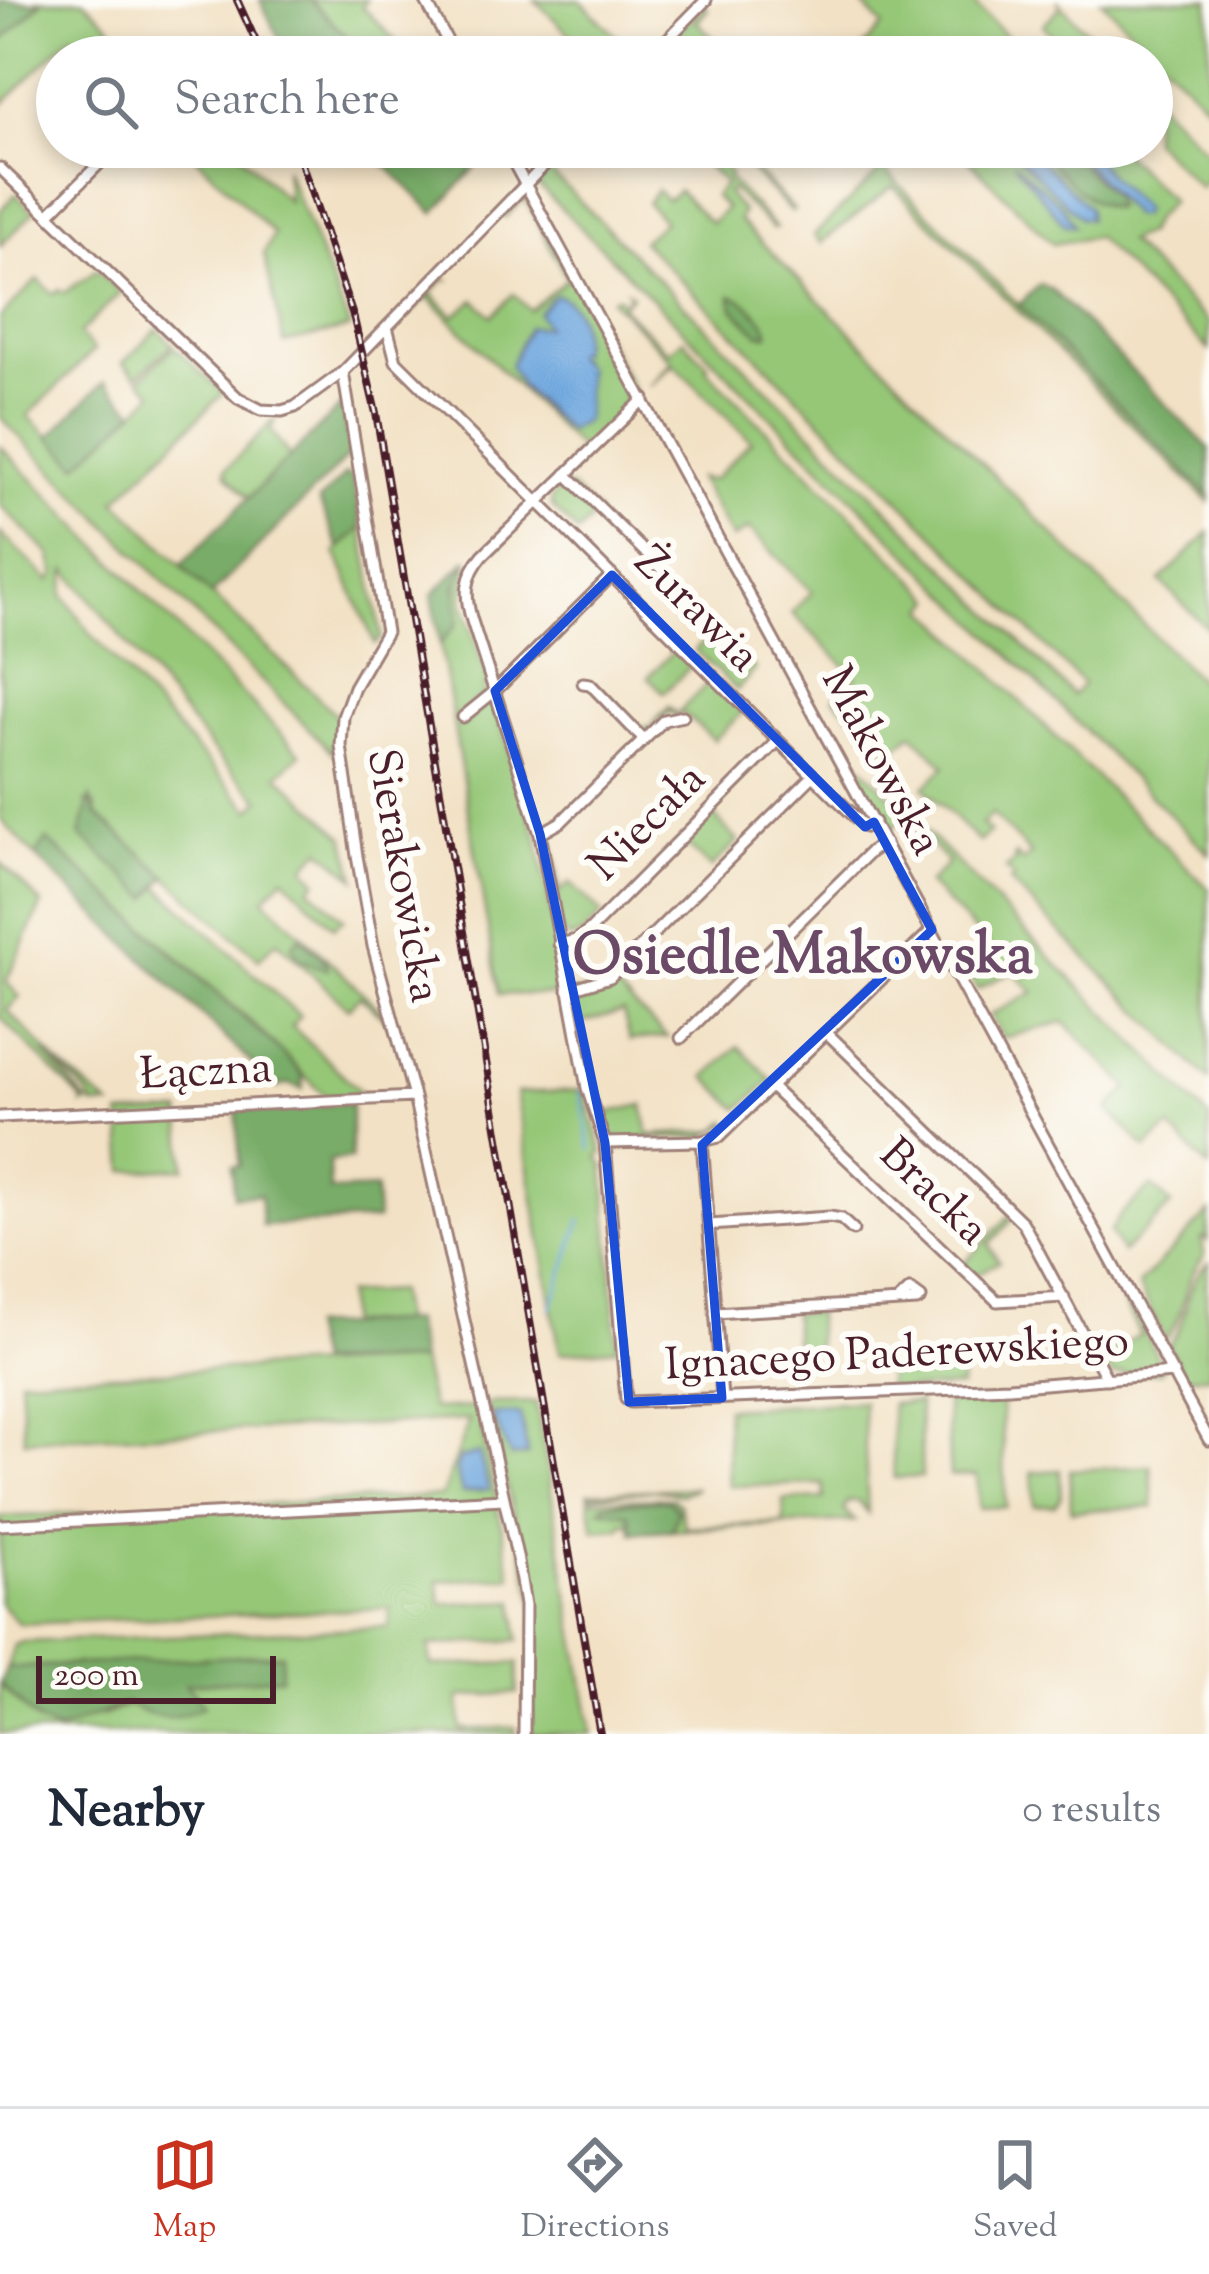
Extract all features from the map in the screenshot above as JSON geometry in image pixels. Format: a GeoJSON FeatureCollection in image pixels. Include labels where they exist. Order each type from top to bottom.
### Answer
{"type":"FeatureCollection","features":[{"type":"Feature","properties":{"kind":"street"},"geometry":{"type":"LineString","coordinates":[[425,0],[445,36]]}},
{"type":"Feature","properties":{"kind":"street"},"geometry":{"type":"LineString","coordinates":[[671,36],[706,0]]}},
{"type":"Feature","properties":{"kind":"street"},"geometry":{"type":"LineString","coordinates":[[0,168],[248,405],[267,411],[295,407],[343,371],[541,168]]}},
{"type":"Feature","properties":{"kind":"street"},"geometry":{"type":"LineString","coordinates":[[48,215],[95,168]]}},
{"type":"Feature","properties":{"kind":"street","name":"Makowska"},"geometry":{"type":"LineString","coordinates":[[518,168],[1209,1440]]}},
{"type":"Feature","properties":{"kind":"street","name":"Żurawia"},"geometry":{"type":"LineString","coordinates":[[387,327],[393,358],[467,437],[538,501],[865,827],[874,822]]}},
{"type":"Feature","properties":{"kind":"street","name":"Sierakowicka"},"geometry":{"type":"LineString","coordinates":[[343,371],[386,632],[347,704],[341,746],[373,946],[414,1096],[517,1556],[525,1605],[524,1734]]}},
{"type":"Feature","properties":{"kind":"street"},"geometry":{"type":"LineString","coordinates":[[644,400],[483,555],[467,584],[467,604],[540,834],[587,1088],[604,1143],[702,1141],[729,1130],[932,930]]}},
{"type":"Feature","properties":{"kind":"street"},"geometry":{"type":"LineString","coordinates":[[566,474],[664,571]]}},
{"type":"Feature","properties":{"kind":"street"},"geometry":{"type":"LineString","coordinates":[[464,717],[612,574]]}},
{"type":"Feature","properties":{"kind":"street"},"geometry":{"type":"LineString","coordinates":[[583,682],[644,740]]}},
{"type":"Feature","properties":{"kind":"street"},"geometry":{"type":"LineString","coordinates":[[540,834],[561,822],[665,720],[683,716]]}},
{"type":"Feature","properties":{"kind":"street","name":"Niecała"},"geometry":{"type":"LineString","coordinates":[[559,944],[577,940],[590,930],[778,741]]}},
{"type":"Feature","properties":{"kind":"street"},"geometry":{"type":"LineString","coordinates":[[568,990],[610,977],[814,776]]}},
{"type":"Feature","properties":{"kind":"street"},"geometry":{"type":"LineString","coordinates":[[681,1038],[885,843]]}},
{"type":"Feature","properties":{"kind":"street"},"geometry":{"type":"LineString","coordinates":[[827,1034],[1020,1220],[1107,1379]]}},
{"type":"Feature","properties":{"kind":"street","name":"Bracka"},"geometry":{"type":"LineString","coordinates":[[772,1088],[997,1301],[1064,1297]]}},
{"type":"Feature","properties":{"kind":"street","name":"Łączna"},"geometry":{"type":"LineString","coordinates":[[0,1117],[414,1096]]}},
{"type":"Feature","properties":{"kind":"street"},"geometry":{"type":"LineString","coordinates":[[702,1141],[722,1398]]}},
{"type":"Feature","properties":{"kind":"street","name":"Ignacego Paderewskiego"},"geometry":{"type":"LineString","coordinates":[[604,1143],[626,1399],[631,1402],[1173,1373]]}},
{"type":"Feature","properties":{"kind":"street"},"geometry":{"type":"LineString","coordinates":[[709,1225],[826,1216],[839,1218],[853,1230]]}},
{"type":"Feature","properties":{"kind":"street"},"geometry":{"type":"LineString","coordinates":[[715,1313],[897,1302]]}},
{"type":"Feature","properties":{"kind":"street"},"geometry":{"type":"LineString","coordinates":[[0,1525],[504,1499]]}},
{"type":"Feature","properties":{"kind":"highlighted area"},"geometry":{"type":"Polygon","coordinates":[[[612,575],[865,827],[874,822],[932,930],[702,1145],[722,1398],[629,1402],[605,1143],[540,834],[495,691],[612,575]]]}},
{"type":"Feature","properties":{"kind":"green space"},"geometry":{"type":"Polygon","coordinates":[[[0,0],[41,3],[0,43],[0,0]]]}},
{"type":"Feature","properties":{"kind":"green space"},"geometry":{"type":"Polygon","coordinates":[[[37,0],[84,0],[121,36],[36,36],[36,71],[0,107],[0,43],[40,4],[37,0]]]}},
{"type":"Feature","properties":{"kind":"green space"},"geometry":{"type":"Polygon","coordinates":[[[260,0],[310,0],[346,36],[278,36],[260,0]]]}},
{"type":"Feature","properties":{"kind":"green space"},"geometry":{"type":"Polygon","coordinates":[[[310,0],[366,0],[362,6],[391,36],[346,36],[310,0]]]}},
{"type":"Feature","properties":{"kind":"green space"},"geometry":{"type":"Polygon","coordinates":[[[535,0],[580,0],[616,36],[571,36],[535,0]]]}},
{"type":"Feature","properties":{"kind":"green space"},"geometry":{"type":"Polygon","coordinates":[[[858,0],[970,0],[1006,36],[874,36],[883,26],[858,0]]]}},
{"type":"Feature","properties":{"kind":"green space"},"geometry":{"type":"Polygon","coordinates":[[[1057,0],[1092,36],[1053,36],[1043,25],[1061,6],[1057,0]]]}},
{"type":"Feature","properties":{"kind":"green space"},"geometry":{"type":"Polygon","coordinates":[[[1101,0],[1209,0],[1209,107],[1173,71],[1173,36],[1137,36],[1101,0]]]}},
{"type":"Feature","properties":{"kind":"green space"},"geometry":{"type":"Polygon","coordinates":[[[705,5],[708,9],[697,22],[711,36],[675,36],[705,5]]]}},
{"type":"Feature","properties":{"kind":"green space"},"geometry":{"type":"Polygon","coordinates":[[[1173,117],[1209,154],[1209,178],[1200,188],[1173,161],[1173,117]]]}},
{"type":"Feature","properties":{"kind":"green space"},"geometry":{"type":"Polygon","coordinates":[[[207,168],[254,168],[288,201],[285,168],[350,328],[284,343],[264,254],[274,234],[207,168]]]}},
{"type":"Feature","properties":{"kind":"green space"},"geometry":{"type":"Polygon","coordinates":[[[388,168],[475,168],[434,213],[388,168]]]}},
{"type":"Feature","properties":{"kind":"green space"},"geometry":{"type":"Polygon","coordinates":[[[552,168],[550,172],[1073,695],[1083,684],[642,241],[664,221],[647,203],[657,190],[667,200],[678,190],[711,223],[726,208],[714,196],[725,184],[709,168],[726,168],[728,178],[776,228],[731,189],[727,194],[743,212],[739,220],[1209,690],[1209,854],[537,184],[552,168]]]}},
{"type":"Feature","properties":{"kind":"green space"},"geometry":{"type":"Polygon","coordinates":[[[748,168],[794,210],[791,212],[748,168]]]}},
{"type":"Feature","properties":{"kind":"green space"},"geometry":{"type":"Polygon","coordinates":[[[875,168],[883,168],[1209,496],[1209,502],[893,186],[821,243],[814,235],[879,172],[875,168]]]}},
{"type":"Feature","properties":{"kind":"green space"},"geometry":{"type":"Polygon","coordinates":[[[977,168],[1138,168],[1171,201],[1147,233],[1127,241],[1209,323],[1209,350],[1096,237],[1053,244],[977,168]]]}},
{"type":"Feature","properties":{"kind":"green space"},"geometry":{"type":"Polygon","coordinates":[[[1056,168],[1085,168],[1113,197],[1115,208],[1093,201],[1056,168]]]}},
{"type":"Feature","properties":{"kind":"green space"},"geometry":{"type":"Polygon","coordinates":[[[16,194],[34,212],[0,246],[0,210],[16,194]]]}},
{"type":"Feature","properties":{"kind":"green space"},"geometry":{"type":"Polygon","coordinates":[[[521,195],[528,196],[636,394],[632,405],[575,461],[571,459],[580,449],[428,297],[394,328],[444,277],[450,281],[445,278],[431,293],[454,316],[475,300],[492,316],[513,294],[530,310],[567,279],[525,198],[502,215],[521,195]]]}},
{"type":"Feature","properties":{"kind":"green space"},"geometry":{"type":"Polygon","coordinates":[[[96,270],[120,293],[79,334],[94,350],[28,416],[78,465],[154,393],[140,379],[174,347],[223,393],[116,501],[338,717],[333,753],[0,417],[0,317],[38,279],[53,294],[59,289],[65,293],[96,270]]]}},
{"type":"Feature","properties":{"kind":"green space"},"geometry":{"type":"Polygon","coordinates":[[[1040,284],[1052,290],[1209,448],[1209,496],[1019,305],[1040,284]]]}},
{"type":"Feature","properties":{"kind":"green space"},"geometry":{"type":"Polygon","coordinates":[[[627,291],[632,295],[621,306],[669,352],[683,339],[708,365],[706,369],[934,599],[927,609],[1209,889],[1209,1080],[1010,882],[1014,877],[1006,869],[1014,857],[1023,862],[1031,854],[992,814],[982,824],[990,832],[979,842],[924,787],[945,766],[912,733],[890,753],[834,698],[856,677],[792,613],[812,592],[749,529],[732,539],[698,478],[713,480],[751,441],[674,364],[649,386],[672,361],[611,300],[616,296],[624,302],[627,291]]]}},
{"type":"Feature","properties":{"kind":"green space"},"geometry":{"type":"Polygon","coordinates":[[[731,296],[754,311],[769,334],[759,334],[733,308],[731,296]]]}},
{"type":"Feature","properties":{"kind":"green space"},"geometry":{"type":"Polygon","coordinates":[[[157,329],[173,344],[137,376],[123,363],[157,329]]]}},
{"type":"Feature","properties":{"kind":"green space"},"geometry":{"type":"Polygon","coordinates":[[[105,381],[135,411],[78,465],[49,437],[105,381]]]}},
{"type":"Feature","properties":{"kind":"green space"},"geometry":{"type":"Polygon","coordinates":[[[342,405],[351,453],[211,595],[181,565],[342,405]]]}},
{"type":"Feature","properties":{"kind":"green space"},"geometry":{"type":"Polygon","coordinates":[[[276,418],[271,430],[290,457],[249,498],[226,469],[276,418]]]}},
{"type":"Feature","properties":{"kind":"green space"},"geometry":{"type":"Polygon","coordinates":[[[0,446],[301,754],[278,775],[345,837],[356,878],[321,849],[305,867],[317,880],[310,888],[344,919],[334,927],[284,877],[264,898],[390,1023],[360,996],[348,1008],[277,941],[259,959],[96,814],[95,805],[86,803],[149,897],[158,886],[300,1016],[292,1026],[365,1096],[326,1097],[251,1022],[48,841],[35,856],[0,819],[0,533],[50,581],[55,574],[50,554],[0,505],[0,446]],[[67,570],[63,595],[92,635],[251,810],[261,800],[221,760],[67,570]]]}},
{"type":"Feature","properties":{"kind":"green space"},"geometry":{"type":"Polygon","coordinates":[[[346,474],[353,478],[362,527],[339,548],[319,501],[346,474]]]}},
{"type":"Feature","properties":{"kind":"green space"},"geometry":{"type":"Polygon","coordinates":[[[562,487],[572,488],[598,513],[578,533],[552,507],[551,498],[562,487]]]}},
{"type":"Feature","properties":{"kind":"green space"},"geometry":{"type":"Polygon","coordinates":[[[362,527],[381,638],[375,644],[336,552],[362,527]]]}},
{"type":"Feature","properties":{"kind":"green space"},"geometry":{"type":"Polygon","coordinates":[[[1209,532],[1209,630],[1160,581],[1209,532]]]}},
{"type":"Feature","properties":{"kind":"green space"},"geometry":{"type":"Polygon","coordinates":[[[468,559],[463,602],[489,684],[484,687],[486,694],[455,717],[462,727],[487,702],[494,702],[537,836],[569,1014],[564,1016],[559,995],[499,994],[440,644],[454,622],[458,583],[468,559]]]}},
{"type":"Feature","properties":{"kind":"green space"},"geometry":{"type":"Polygon","coordinates":[[[468,559],[456,585],[458,623],[440,644],[432,595],[468,559]]]}},
{"type":"Feature","properties":{"kind":"green space"},"geometry":{"type":"Polygon","coordinates":[[[716,630],[755,669],[737,690],[695,650],[716,630]]]}},
{"type":"Feature","properties":{"kind":"green space"},"geometry":{"type":"Polygon","coordinates":[[[678,647],[694,663],[664,693],[648,677],[678,647]]]}},
{"type":"Feature","properties":{"kind":"green space"},"geometry":{"type":"Polygon","coordinates":[[[712,679],[743,712],[714,740],[682,712],[676,716],[670,711],[645,733],[634,726],[649,728],[669,707],[677,714],[712,679]]]}},
{"type":"Feature","properties":{"kind":"green space"},"geometry":{"type":"Polygon","coordinates":[[[846,750],[1209,1118],[1209,1168],[1169,1127],[1146,1149],[1108,1109],[1129,1088],[1064,1022],[1003,1038],[990,1015],[1034,992],[1013,971],[977,989],[961,961],[988,945],[928,884],[948,863],[905,817],[890,830],[846,750]]]}},
{"type":"Feature","properties":{"kind":"green space"},"geometry":{"type":"Polygon","coordinates":[[[90,798],[96,814],[167,876],[149,898],[80,835],[90,798]]]}},
{"type":"Feature","properties":{"kind":"green space"},"geometry":{"type":"Polygon","coordinates":[[[713,810],[738,841],[711,868],[685,843],[668,856],[713,810]]]}},
{"type":"Feature","properties":{"kind":"green space"},"geometry":{"type":"Polygon","coordinates":[[[548,837],[553,841],[560,892],[570,883],[602,914],[570,939],[560,930],[548,837]]]}},
{"type":"Feature","properties":{"kind":"green space"},"geometry":{"type":"Polygon","coordinates":[[[47,840],[288,1058],[303,1076],[303,1089],[288,1084],[277,1087],[35,856],[47,840]]]}},
{"type":"Feature","properties":{"kind":"green space"},"geometry":{"type":"Polygon","coordinates":[[[0,862],[42,904],[6,982],[20,997],[7,1010],[56,1061],[110,1106],[94,1106],[87,1093],[44,1052],[88,1103],[82,1105],[0,1017],[0,862]]]}},
{"type":"Feature","properties":{"kind":"green space"},"geometry":{"type":"Polygon","coordinates":[[[300,937],[326,962],[327,970],[298,959],[292,945],[300,937]]]}},
{"type":"Feature","properties":{"kind":"green space"},"geometry":{"type":"Polygon","coordinates":[[[610,983],[667,1037],[630,1040],[623,1012],[578,1024],[575,993],[610,983]]]}},
{"type":"Feature","properties":{"kind":"green space"},"geometry":{"type":"Polygon","coordinates":[[[738,1046],[772,1080],[739,1109],[706,1077],[738,1046]]]}},
{"type":"Feature","properties":{"kind":"green space"},"geometry":{"type":"Polygon","coordinates":[[[596,1087],[606,1113],[643,1105],[649,1135],[715,1131],[704,1137],[615,1139],[605,1132],[591,1089],[596,1087]]]}},
{"type":"Feature","properties":{"kind":"green space"},"geometry":{"type":"Polygon","coordinates":[[[584,1090],[603,1153],[599,1158],[604,1165],[617,1348],[560,1353],[516,1093],[584,1090]]]}},
{"type":"Feature","properties":{"kind":"green space"},"geometry":{"type":"Polygon","coordinates":[[[351,1103],[351,1159],[329,1161],[330,1191],[375,1189],[377,1220],[262,1226],[260,1195],[234,1196],[232,1166],[240,1165],[236,1109],[351,1103]]]}},
{"type":"Feature","properties":{"kind":"green space"},"geometry":{"type":"Polygon","coordinates":[[[181,1112],[185,1168],[125,1171],[121,1115],[181,1112]]]}},
{"type":"Feature","properties":{"kind":"green space"},"geometry":{"type":"Polygon","coordinates":[[[1152,1186],[1171,1205],[1122,1253],[1110,1232],[1121,1214],[1152,1186]]]}},
{"type":"Feature","properties":{"kind":"green space"},"geometry":{"type":"Polygon","coordinates":[[[1209,1212],[1207,1244],[1206,1237],[1201,1240],[1205,1256],[1165,1339],[1138,1285],[1209,1212]]]}},
{"type":"Feature","properties":{"kind":"green space"},"geometry":{"type":"Polygon","coordinates":[[[1009,1216],[1012,1220],[989,1245],[999,1262],[975,1275],[963,1264],[1009,1216]]]}},
{"type":"Feature","properties":{"kind":"green space"},"geometry":{"type":"Polygon","coordinates":[[[1209,1263],[1209,1376],[1185,1377],[1168,1345],[1180,1326],[1195,1281],[1209,1263]]]}},
{"type":"Feature","properties":{"kind":"green space"},"geometry":{"type":"Polygon","coordinates":[[[397,1291],[402,1322],[347,1324],[346,1294],[397,1291]]]}},
{"type":"Feature","properties":{"kind":"green space"},"geometry":{"type":"Polygon","coordinates":[[[1127,1300],[1163,1367],[1160,1372],[1112,1375],[1099,1357],[1140,1335],[1123,1302],[1127,1300]]]}},
{"type":"Feature","properties":{"kind":"green space"},"geometry":{"type":"Polygon","coordinates":[[[816,1312],[817,1350],[795,1352],[793,1313],[816,1312]]]}},
{"type":"Feature","properties":{"kind":"green space"},"geometry":{"type":"Polygon","coordinates":[[[413,1321],[421,1361],[317,1363],[309,1327],[413,1321]]]}},
{"type":"Feature","properties":{"kind":"green space"},"geometry":{"type":"Polygon","coordinates":[[[421,1361],[432,1409],[477,1407],[512,1577],[438,1581],[441,1604],[515,1601],[519,1640],[429,1646],[431,1666],[518,1663],[517,1693],[459,1697],[461,1730],[515,1727],[516,1734],[0,1733],[0,1684],[39,1723],[104,1715],[184,1684],[281,1676],[281,1654],[7,1668],[14,1645],[22,1642],[388,1627],[390,1608],[19,1624],[0,1604],[0,1517],[442,1496],[469,1420],[24,1440],[20,1378],[421,1361]]]}},
{"type":"Feature","properties":{"kind":"green space"},"geometry":{"type":"Polygon","coordinates":[[[953,1367],[954,1373],[962,1374],[961,1387],[888,1390],[887,1371],[953,1367]]]}},
{"type":"Feature","properties":{"kind":"green space"},"geometry":{"type":"Polygon","coordinates":[[[1001,1399],[1006,1507],[979,1508],[977,1475],[950,1476],[946,1401],[1001,1399]]]}},
{"type":"Feature","properties":{"kind":"green space"},"geometry":{"type":"Polygon","coordinates":[[[863,1401],[868,1513],[859,1501],[848,1501],[844,1510],[855,1521],[632,1532],[631,1523],[622,1523],[621,1528],[594,1530],[588,1493],[691,1488],[697,1488],[682,1494],[652,1490],[591,1496],[593,1500],[673,1498],[680,1505],[685,1527],[784,1523],[783,1500],[824,1498],[823,1484],[729,1486],[726,1408],[863,1401]]]}},
{"type":"Feature","properties":{"kind":"green space"},"geometry":{"type":"Polygon","coordinates":[[[536,1402],[592,1734],[531,1734],[534,1601],[487,1403],[536,1402]]]}},
{"type":"Feature","properties":{"kind":"green space"},"geometry":{"type":"Polygon","coordinates":[[[919,1402],[922,1477],[894,1478],[891,1404],[919,1402]]]}},
{"type":"Feature","properties":{"kind":"green space"},"geometry":{"type":"Polygon","coordinates":[[[1151,1466],[1153,1507],[1071,1511],[1070,1470],[1151,1466]]]}},
{"type":"Feature","properties":{"kind":"green space"},"geometry":{"type":"Polygon","coordinates":[[[1060,1470],[1061,1498],[1055,1505],[1034,1506],[1032,1472],[1060,1470]]]}},
{"type":"Feature","properties":{"kind":"green space"},"geometry":{"type":"Polygon","coordinates":[[[664,1500],[678,1511],[672,1530],[632,1532],[629,1514],[600,1509],[605,1504],[664,1500]]]}},
{"type":"Feature","properties":{"kind":"green space"},"geometry":{"type":"Polygon","coordinates":[[[282,1654],[281,1677],[186,1684],[204,1706],[184,1714],[156,1716],[127,1703],[59,1731],[39,1723],[0,1684],[7,1668],[282,1654]]]}},
{"type":"Feature","properties":{"kind":"water"},"geometry":{"type":"Polygon","coordinates":[[[1018,168],[1063,207],[1074,226],[1065,225],[1018,168]]]}},
{"type":"Feature","properties":{"kind":"water"},"geometry":{"type":"Polygon","coordinates":[[[1029,168],[1048,168],[1089,208],[1089,219],[1081,218],[1029,168]]]}},
{"type":"Feature","properties":{"kind":"water"},"geometry":{"type":"Polygon","coordinates":[[[1089,168],[1103,168],[1143,209],[1141,216],[1133,216],[1089,168]]]}},
{"type":"Feature","properties":{"kind":"water"},"geometry":{"type":"Polygon","coordinates":[[[555,295],[575,310],[581,343],[579,352],[573,354],[586,368],[586,420],[568,431],[521,386],[510,366],[528,327],[546,327],[538,313],[555,295]]]}},
{"type":"Feature","properties":{"kind":"water"},"geometry":{"type":"Polygon","coordinates":[[[492,1414],[520,1414],[528,1455],[511,1457],[492,1414]]]}},
{"type":"Feature","properties":{"kind":"water"},"geometry":{"type":"Polygon","coordinates":[[[479,1453],[489,1490],[462,1493],[456,1470],[459,1459],[479,1453]]]}},
{"type":"Feature","properties":{"kind":"waterway"},"geometry":{"type":"LineString","coordinates":[[580,1091],[591,1149]]}},
{"type":"Feature","properties":{"kind":"waterway"},"geometry":{"type":"LineString","coordinates":[[551,1308],[581,1220]]}},
{"type":"Feature","properties":{"kind":"railway"},"geometry":{"type":"LineString","coordinates":[[237,0],[253,36]]}},
{"type":"Feature","properties":{"kind":"railway"},"geometry":{"type":"LineString","coordinates":[[303,168],[354,319],[376,413],[600,1734]]}},
{"type":"Feature","properties":{"kind":"district","name":"Osiedle Makowska"},"geometry":{"type":"Point","coordinates":[803,958]}}]}
